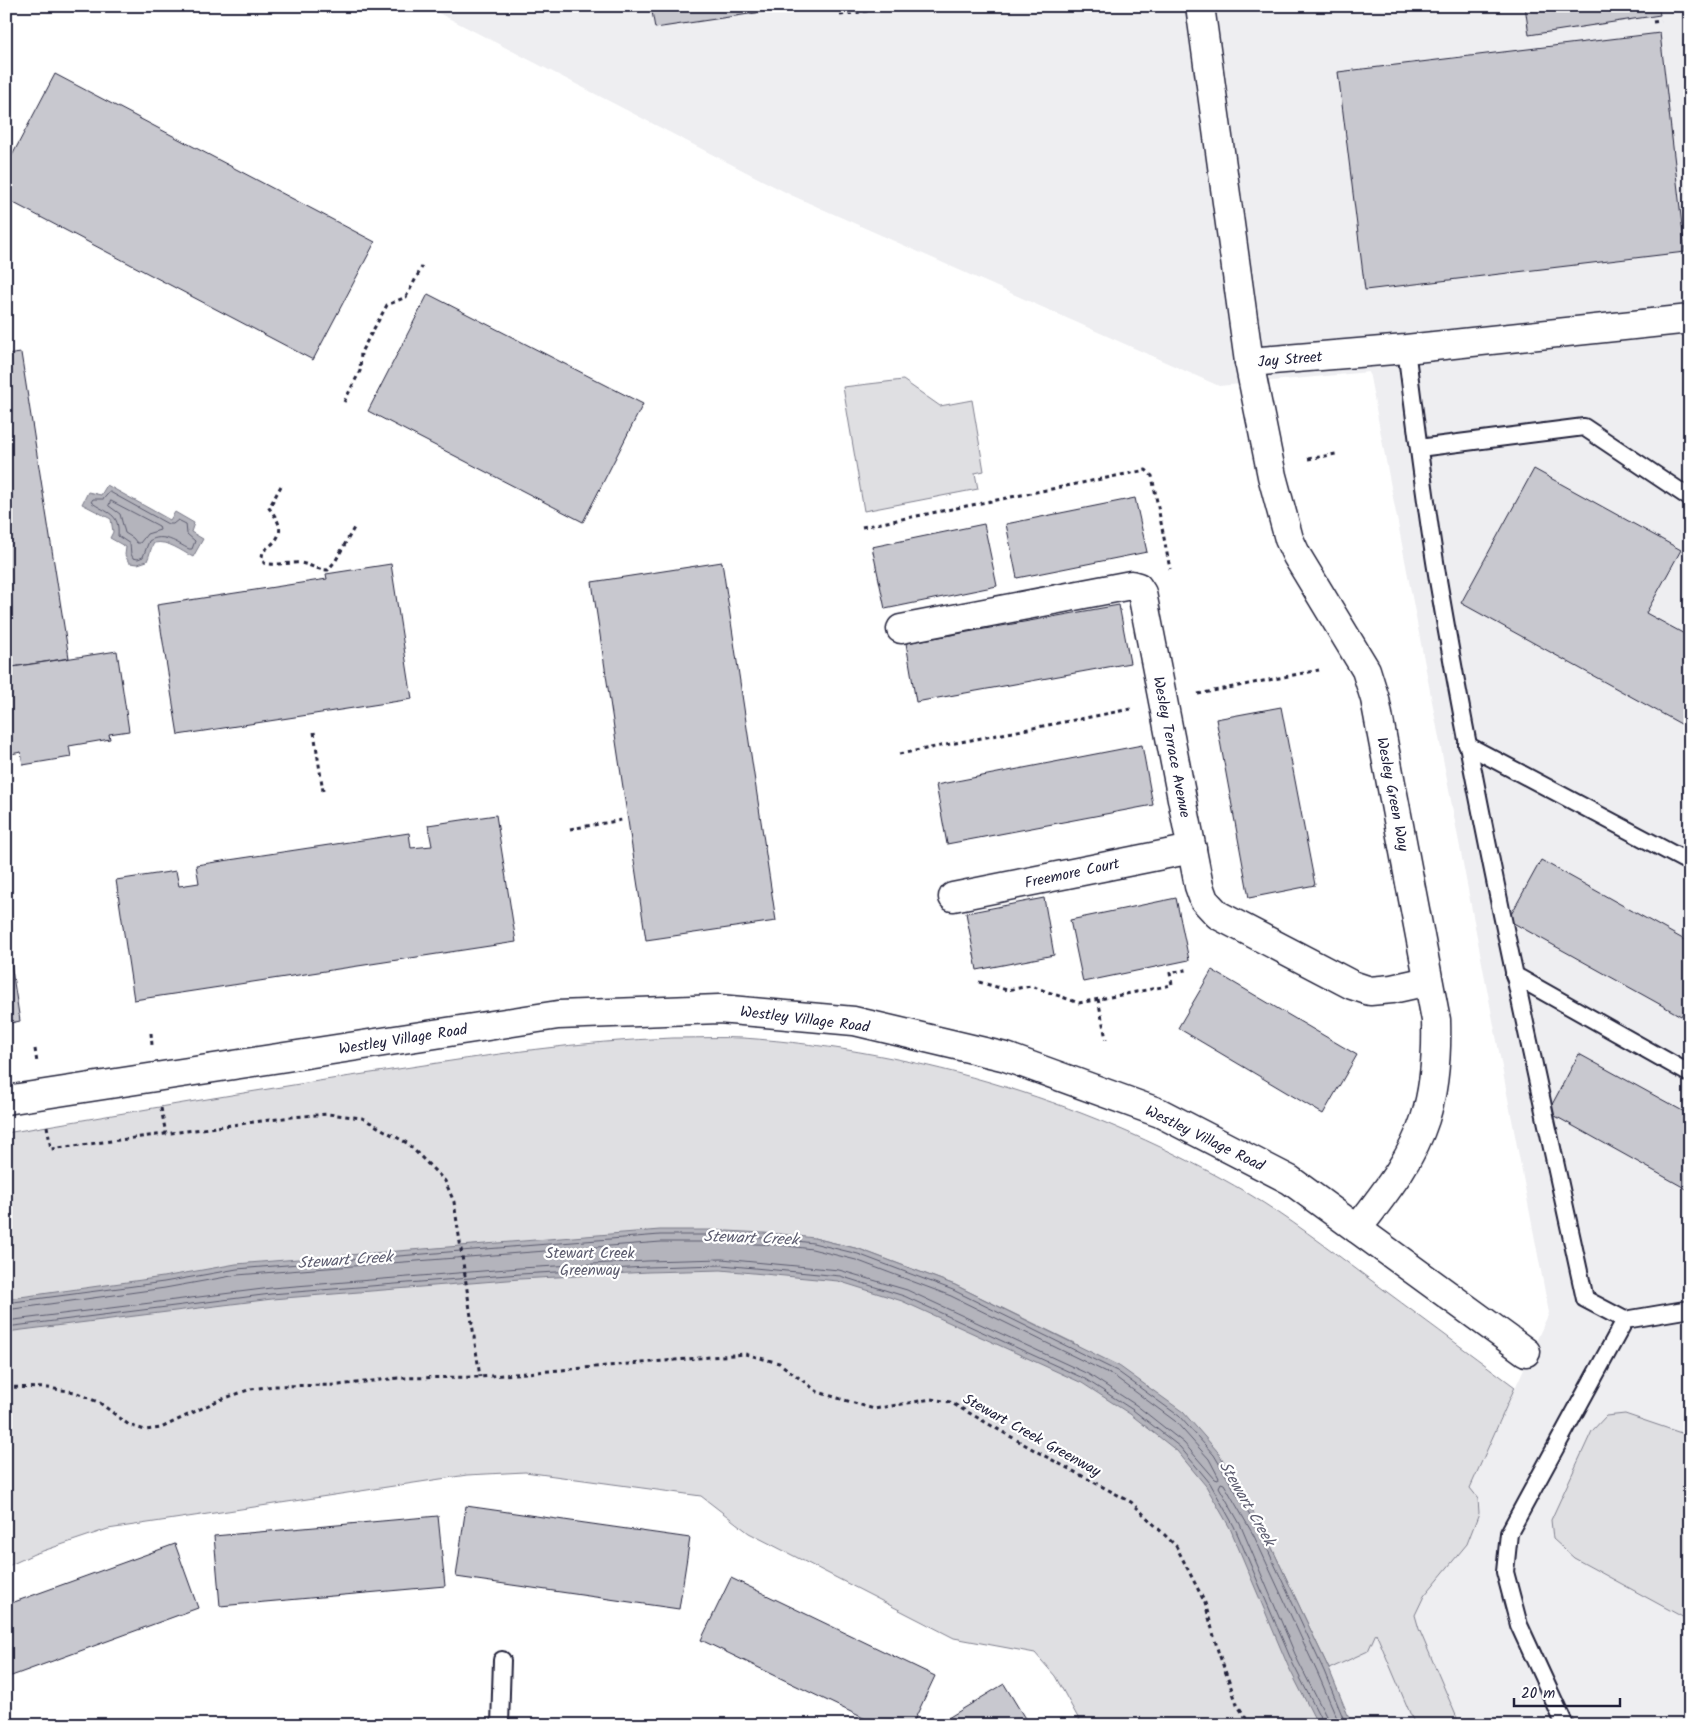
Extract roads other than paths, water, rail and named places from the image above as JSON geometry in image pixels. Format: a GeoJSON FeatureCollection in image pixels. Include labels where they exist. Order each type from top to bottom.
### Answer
{"type":"FeatureCollection","features":[{"type":"Feature","properties":{"kind":"street","name":"Jay Street"},"geometry":{"type":"LineString","coordinates":[[1200,6],[1249,362],[1406,349],[1690,320]]}},
{"type":"Feature","properties":{"kind":"street","name":"Wesley Green Way"},"geometry":{"type":"LineString","coordinates":[[1249,362],[1272,476],[1289,539],[1297,556],[1366,670],[1375,699],[1436,1020],[1437,1053],[1433,1085],[1424,1120],[1409,1154],[1394,1179],[1357,1229]]}},
{"type":"Feature","properties":{"kind":"street","name":"Wesley Terrace Avenue"},"geometry":{"type":"LineString","coordinates":[[901,629],[1131,585],[1138,587],[1142,593],[1199,886],[1204,900],[1218,915],[1352,985],[1370,991],[1392,989],[1428,981]]}},
{"type":"Feature","properties":{"kind":"street","name":"Freemore Court"},"geometry":{"type":"LineString","coordinates":[[953,897],[1192,848]]}},
{"type":"Feature","properties":{"kind":"street","name":"Westley Village Road"},"geometry":{"type":"LineString","coordinates":[[6,1100],[558,1015],[719,1009],[854,1021],[1006,1057],[1160,1113],[1290,1180],[1526,1352]]}},
{"type":"Feature","properties":{"kind":"lane"},"geometry":{"type":"LineString","coordinates":[[1406,349],[1437,577],[1467,745],[1514,975],[1585,1299],[1625,1320],[1690,1309]]}},
{"type":"Feature","properties":{"kind":"lane"},"geometry":{"type":"LineString","coordinates":[[1419,448],[1584,426],[1690,498]]}},
{"type":"Feature","properties":{"kind":"lane"},"geometry":{"type":"LineString","coordinates":[[1467,745],[1690,863]]}},
{"type":"Feature","properties":{"kind":"lane"},"geometry":{"type":"LineString","coordinates":[[1514,975],[1690,1074]]}},
{"type":"Feature","properties":{"kind":"lane"},"geometry":{"type":"LineString","coordinates":[[1565,1725],[1519,1624],[1505,1572],[1509,1533],[1625,1320]]}},
{"type":"Feature","properties":{"kind":"lane"},"geometry":{"type":"LineString","coordinates":[[500,1725],[502,1660]]}},
{"type":"Feature","properties":{"kind":"water"},"geometry":{"type":"Polygon","coordinates":[[[107,485],[170,520],[175,512],[194,523],[191,532],[203,539],[193,557],[159,542],[154,543],[147,561],[138,564],[129,563],[125,555],[126,547],[110,538],[113,532],[111,519],[82,504],[88,492],[101,495],[107,485]]]}},
{"type":"Feature","properties":{"kind":"water","name":"Stewart Creek"},"geometry":{"type":"Polygon","coordinates":[[[660,1230],[709,1230],[781,1234],[814,1238],[859,1249],[955,1285],[1119,1366],[1183,1412],[1218,1452],[1264,1531],[1329,1669],[1352,1725],[1318,1725],[1288,1666],[1230,1528],[1206,1486],[1177,1451],[1130,1414],[1082,1383],[902,1301],[838,1281],[721,1270],[520,1279],[272,1299],[6,1332],[6,1299],[163,1277],[236,1264],[660,1230]]]}},
{"type":"Feature","properties":{"kind":"park label","name":"Stewart Creek Greenway"},"geometry":{"type":"Point","coordinates":[590,1262]}}]}
